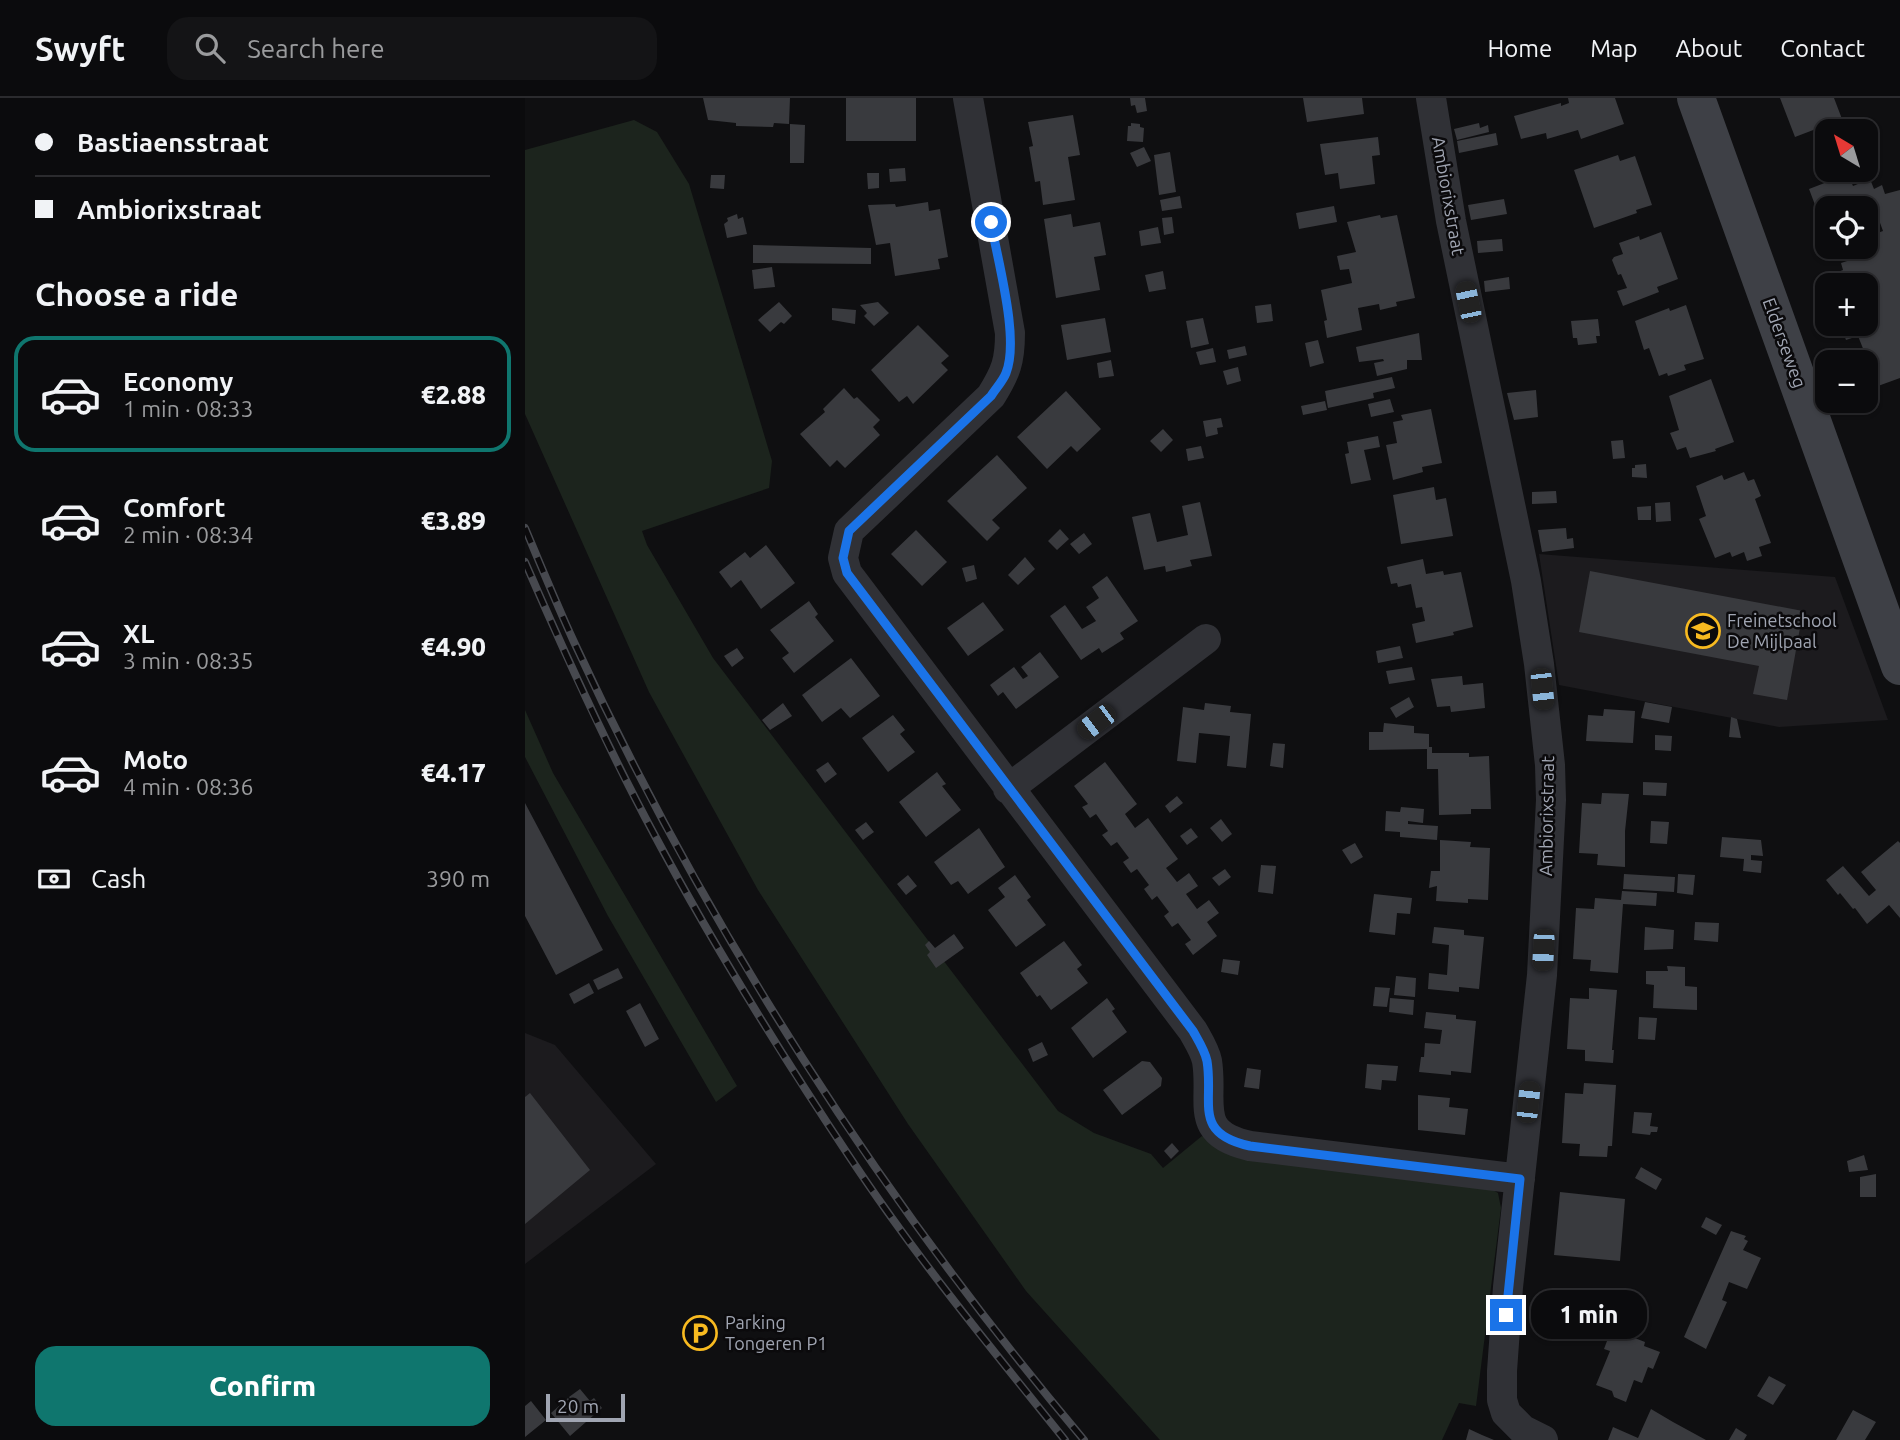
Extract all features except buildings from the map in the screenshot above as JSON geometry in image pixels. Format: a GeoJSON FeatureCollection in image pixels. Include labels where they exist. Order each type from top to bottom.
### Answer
{"type":"FeatureCollection","features":[{"type":"Feature","properties":{"kind":"main road","name":"Elderseweg"},"geometry":{"type":"LineString","coordinates":[[1696,98],[1900,666]]}},
{"type":"Feature","properties":{"kind":"street"},"geometry":{"type":"LineString","coordinates":[[968,98],[1010,333],[1006,373],[991,396],[849,531],[843,558],[847,573],[1193,1031],[1207,1058],[1207,1108],[1211,1122],[1220,1133],[1232,1142],[1250,1146],[1520,1179]]}},
{"type":"Feature","properties":{"kind":"street","name":"Ambiorixstraat"},"geometry":{"type":"LineString","coordinates":[[1431,98],[1451,221],[1526,581],[1539,664],[1550,765],[1551,800],[1542,975],[1508,1287],[1502,1400],[1506,1413],[1513,1422],[1543,1440]]}},
{"type":"Feature","properties":{"kind":"street"},"geometry":{"type":"LineString","coordinates":[[1008,789],[1206,639]]}},
{"type":"Feature","properties":{"kind":"shaded area"},"geometry":{"type":"Polygon","coordinates":[[[634,120],[657,132],[689,184],[772,461],[769,488],[642,531],[647,545],[713,658],[1058,1111],[1094,1133],[1151,1154],[1163,1168],[1202,1136],[1225,1151],[1480,1183],[1498,1193],[1501,1208],[1476,1406],[1459,1403],[1442,1440],[1160,1440],[1026,1291],[908,1124],[758,890],[649,692],[525,414],[525,150],[634,120]]]}},
{"type":"Feature","properties":{"kind":"shaded area","name":"Freinetschool De Mijlpaal"},"geometry":{"type":"Polygon","coordinates":[[[1539,554],[1835,577],[1888,720],[1779,727],[1559,685],[1539,554]]]}},
{"type":"Feature","properties":{"kind":"shaded area"},"geometry":{"type":"Polygon","coordinates":[[[525,710],[553,773],[737,1086],[716,1102],[608,916],[525,757],[525,710]]]}},
{"type":"Feature","properties":{"kind":"shaded area"},"geometry":{"type":"Polygon","coordinates":[[[525,1033],[555,1045],[656,1164],[525,1264],[525,1033]]]}},
{"type":"Feature","properties":{"kind":"railway"},"geometry":{"type":"LineString","coordinates":[[525,528],[574,642],[625,749],[740,957],[802,1058],[937,1254],[1084,1440]]}},
{"type":"Feature","properties":{"kind":"railway"},"geometry":{"type":"LineString","coordinates":[[525,562],[636,801],[748,999],[901,1231],[1065,1440]]}},
{"type":"Feature","properties":{"kind":"place","name":"Freinetschool De Mijlpaal"},"geometry":{"type":"Point","coordinates":[1703,631]}},
{"type":"Feature","properties":{"kind":"place","name":"Parking Tongeren P1"},"geometry":{"type":"Point","coordinates":[700,1333]}},
{"type":"Feature","properties":{"kind":"route"},"geometry":{"type":"LineString","coordinates":[[991,222],[1010,333],[1006,373],[991,396],[849,531],[843,558],[847,573],[1193,1031],[1207,1058],[1207,1108],[1211,1122],[1220,1133],[1232,1142],[1250,1146],[1520,1179],[1506,1315]]}}]}
